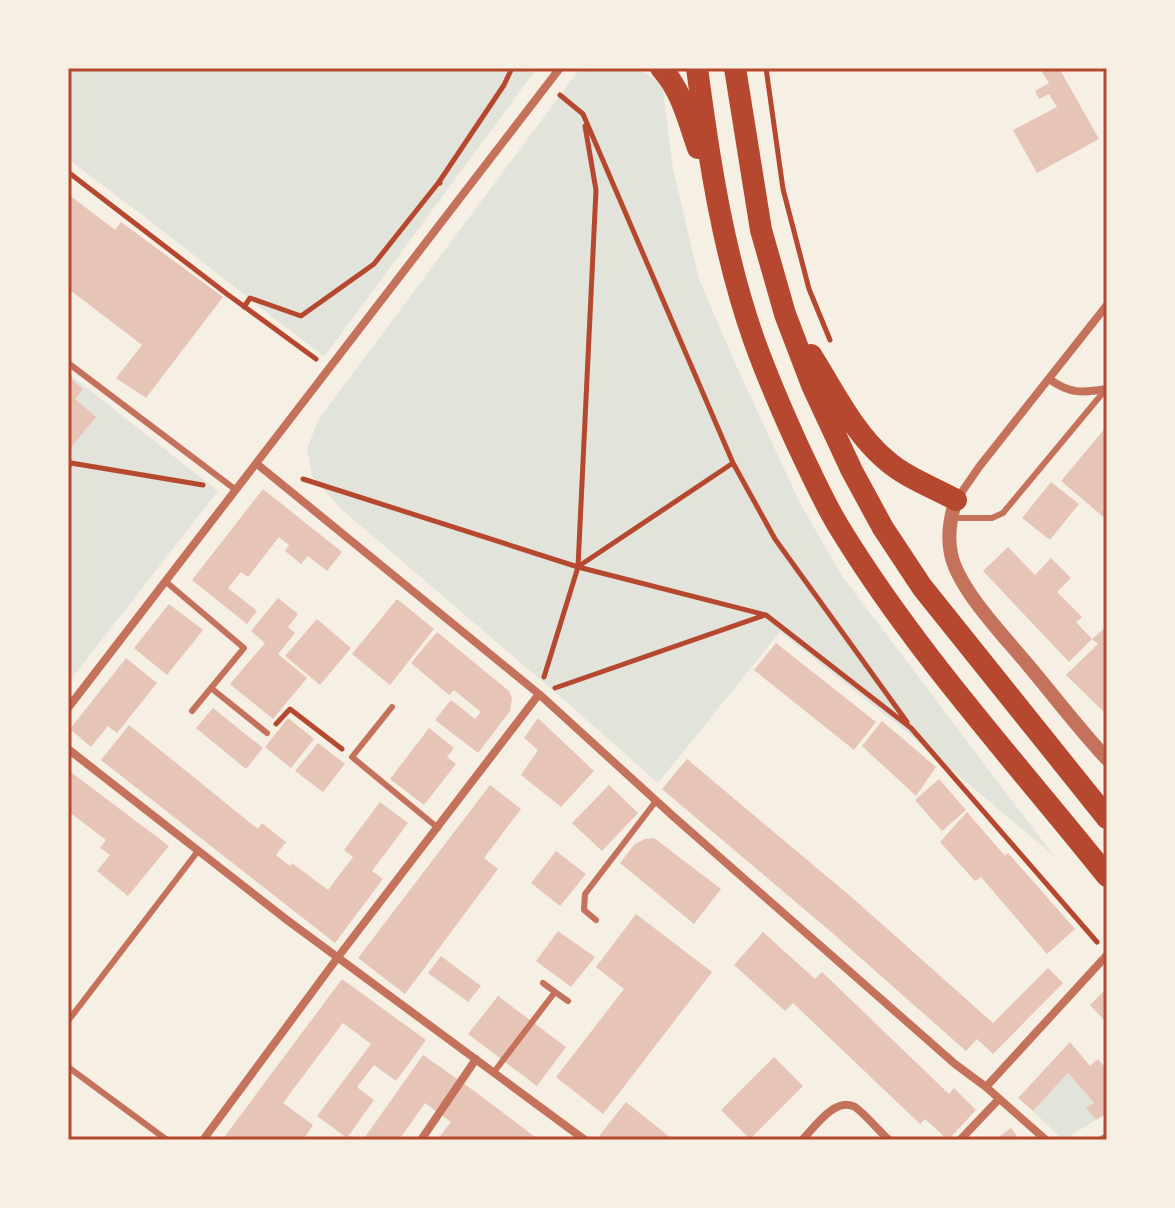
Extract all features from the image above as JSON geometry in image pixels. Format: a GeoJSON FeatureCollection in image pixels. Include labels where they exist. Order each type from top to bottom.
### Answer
{"type":"FeatureCollection","features":[{"type":"Feature","properties":{"kind":"highway"},"geometry":{"type":"LineString","coordinates":[[661,68],[681,97],[719,206]]}},
{"type":"Feature","properties":{"kind":"highway"},"geometry":{"type":"LineString","coordinates":[[697,68],[719,206],[739,287],[754,338],[819,490],[859,559],[936,664],[1107,876]]}},
{"type":"Feature","properties":{"kind":"highway"},"geometry":{"type":"LineString","coordinates":[[735,68],[761,230],[785,314],[812,385],[867,501],[922,587],[1107,818]]}},
{"type":"Feature","properties":{"kind":"highway"},"geometry":{"type":"LineString","coordinates":[[785,314],[864,438],[886,461],[953,509]]}},
{"type":"Feature","properties":{"kind":"street"},"geometry":{"type":"LineString","coordinates":[[68,708],[560,68]]}},
{"type":"Feature","properties":{"kind":"street"},"geometry":{"type":"LineString","coordinates":[[1107,305],[979,467],[953,509],[949,529],[951,556],[963,582],[1107,759]]}},
{"type":"Feature","properties":{"kind":"street"},"geometry":{"type":"LineString","coordinates":[[1049,379],[1064,389],[1084,393],[1107,389]]}},
{"type":"Feature","properties":{"kind":"street"},"geometry":{"type":"LineString","coordinates":[[257,464],[539,694],[656,801],[1046,1140]]}},
{"type":"Feature","properties":{"kind":"street"},"geometry":{"type":"LineString","coordinates":[[203,1140],[539,694]]}},
{"type":"Feature","properties":{"kind":"street"},"geometry":{"type":"LineString","coordinates":[[68,749],[287,920],[585,1140]]}},
{"type":"Feature","properties":{"kind":"street"},"geometry":{"type":"LineString","coordinates":[[986,1087],[1107,954]]}},
{"type":"Feature","properties":{"kind":"street"},"geometry":{"type":"LineString","coordinates":[[421,1140],[476,1059]]}},
{"type":"Feature","properties":{"kind":"street"},"geometry":{"type":"LineString","coordinates":[[960,1140],[999,1099]]}},
{"type":"Feature","properties":{"kind":"street"},"geometry":{"type":"LineString","coordinates":[[802,1140],[830,1112],[842,1105],[854,1106],[889,1140]]}},
{"type":"Feature","properties":{"kind":"lane"},"geometry":{"type":"LineString","coordinates":[[68,363],[236,490]]}},
{"type":"Feature","properties":{"kind":"lane"},"geometry":{"type":"LineString","coordinates":[[953,509],[992,518],[1003,513],[1107,389]]}},
{"type":"Feature","properties":{"kind":"lane"},"geometry":{"type":"LineString","coordinates":[[165,581],[244,648],[192,711]]}},
{"type":"Feature","properties":{"kind":"lane"},"geometry":{"type":"LineString","coordinates":[[211,688],[267,733]]}},
{"type":"Feature","properties":{"kind":"lane"},"geometry":{"type":"LineString","coordinates":[[392,707],[352,757],[438,828]]}},
{"type":"Feature","properties":{"kind":"lane"},"geometry":{"type":"LineString","coordinates":[[596,920],[584,910],[585,894],[656,801]]}},
{"type":"Feature","properties":{"kind":"lane"},"geometry":{"type":"LineString","coordinates":[[68,1021],[198,851]]}},
{"type":"Feature","properties":{"kind":"lane"},"geometry":{"type":"LineString","coordinates":[[543,983],[568,1001]]}},
{"type":"Feature","properties":{"kind":"lane"},"geometry":{"type":"LineString","coordinates":[[494,1072],[555,992]]}},
{"type":"Feature","properties":{"kind":"lane"},"geometry":{"type":"LineString","coordinates":[[68,1067],[167,1140]]}},
{"type":"Feature","properties":{"kind":"path"},"geometry":{"type":"LineString","coordinates":[[244,307],[250,298],[301,316],[374,264],[439,182],[504,85],[512,68]]}},
{"type":"Feature","properties":{"kind":"path"},"geometry":{"type":"LineString","coordinates":[[766,68],[783,189],[809,289],[830,341]]}},
{"type":"Feature","properties":{"kind":"path"},"geometry":{"type":"LineString","coordinates":[[547,84],[583,114],[733,463],[775,539],[911,728],[1107,954]]}},
{"type":"Feature","properties":{"kind":"path"},"geometry":{"type":"LineString","coordinates":[[539,694],[578,567],[596,190],[583,114]]}},
{"type":"Feature","properties":{"kind":"path"},"geometry":{"type":"LineString","coordinates":[[68,172],[330,369]]}},
{"type":"Feature","properties":{"kind":"path"},"geometry":{"type":"LineString","coordinates":[[439,182],[460,199]]}},
{"type":"Feature","properties":{"kind":"path"},"geometry":{"type":"LineString","coordinates":[[68,467],[71,463],[236,490]]}},
{"type":"Feature","properties":{"kind":"path"},"geometry":{"type":"LineString","coordinates":[[578,567],[733,463]]}},
{"type":"Feature","properties":{"kind":"path"},"geometry":{"type":"LineString","coordinates":[[301,478],[578,567],[766,615],[911,728]]}},
{"type":"Feature","properties":{"kind":"path"},"geometry":{"type":"LineString","coordinates":[[539,694],[766,615]]}},
{"type":"Feature","properties":{"kind":"path"},"geometry":{"type":"LineString","coordinates":[[290,709],[352,757]]}},
{"type":"Feature","properties":{"kind":"shaded area"},"geometry":{"type":"Polygon","coordinates":[[[68,68],[537,68],[324,357],[68,159],[68,68]]]}},
{"type":"Feature","properties":{"kind":"shaded area"},"geometry":{"type":"Polygon","coordinates":[[[636,68],[662,83],[673,169],[699,279],[800,503],[842,576],[1054,856],[903,729],[780,632],[658,783],[340,508],[312,476],[307,449],[318,420],[579,70],[636,68]]]}},
{"type":"Feature","properties":{"kind":"shaded area"},"geometry":{"type":"Polygon","coordinates":[[[68,373],[218,491],[68,683],[68,373]]]}},
{"type":"Feature","properties":{"kind":"shaded area"},"geometry":{"type":"Polygon","coordinates":[[[1068,1073],[1094,1103],[1087,1108],[1096,1120],[1063,1140],[1033,1111],[1068,1073]]]}},
{"type":"Feature","properties":{"kind":"building"},"geometry":{"type":"Polygon","coordinates":[[[1059,68],[1099,139],[1037,173],[1013,130],[1057,107],[1049,94],[1039,99],[1035,91],[1049,83],[1042,72],[1059,68]]]}},
{"type":"Feature","properties":{"kind":"building"},"geometry":{"type":"Polygon","coordinates":[[[68,194],[115,230],[121,222],[223,297],[146,398],[116,378],[142,345],[70,290],[68,292],[68,194]]]}},
{"type":"Feature","properties":{"kind":"building"},"geometry":{"type":"Polygon","coordinates":[[[68,376],[83,389],[75,399],[96,417],[68,451],[68,376]]]}},
{"type":"Feature","properties":{"kind":"building"},"geometry":{"type":"Polygon","coordinates":[[[1107,426],[1107,520],[1061,481],[1107,426]]]}},
{"type":"Feature","properties":{"kind":"building"},"geometry":{"type":"Polygon","coordinates":[[[1051,482],[1079,504],[1050,540],[1022,518],[1051,482]]]}},
{"type":"Feature","properties":{"kind":"building"},"geometry":{"type":"Polygon","coordinates":[[[263,489],[342,552],[327,571],[308,556],[301,564],[285,551],[289,545],[279,537],[248,577],[241,572],[228,588],[257,611],[247,624],[192,580],[263,489]]]}},
{"type":"Feature","properties":{"kind":"building"},"geometry":{"type":"Polygon","coordinates":[[[1008,547],[1035,575],[1051,558],[1071,578],[1057,592],[1082,617],[1076,622],[1092,639],[1069,662],[983,571],[1008,547]]]}},
{"type":"Feature","properties":{"kind":"building"},"geometry":{"type":"Polygon","coordinates":[[[278,598],[298,614],[288,627],[295,633],[278,654],[307,678],[273,719],[230,684],[265,643],[251,631],[278,598]]]}},
{"type":"Feature","properties":{"kind":"building"},"geometry":{"type":"Polygon","coordinates":[[[397,599],[434,629],[390,685],[352,654],[397,599]]]}},
{"type":"Feature","properties":{"kind":"building"},"geometry":{"type":"Polygon","coordinates":[[[169,604],[203,630],[167,675],[134,648],[169,604]]]}},
{"type":"Feature","properties":{"kind":"building"},"geometry":{"type":"Polygon","coordinates":[[[317,619],[351,648],[320,685],[285,656],[317,619]]]}},
{"type":"Feature","properties":{"kind":"building"},"geometry":{"type":"Polygon","coordinates":[[[1107,626],[1107,646],[1104,649],[1107,651],[1107,715],[1066,675],[1098,644],[1092,639],[1107,626]]]}},
{"type":"Feature","properties":{"kind":"building"},"geometry":{"type":"Polygon","coordinates":[[[437,632],[509,691],[512,698],[510,711],[478,753],[435,720],[451,700],[475,719],[481,712],[454,690],[449,695],[411,663],[437,632]]]}},
{"type":"Feature","properties":{"kind":"building"},"geometry":{"type":"Polygon","coordinates":[[[776,643],[876,722],[854,750],[754,670],[776,643]]]}},
{"type":"Feature","properties":{"kind":"building"},"geometry":{"type":"Polygon","coordinates":[[[126,658],[157,683],[117,733],[108,726],[91,747],[70,729],[126,658]]]}},
{"type":"Feature","properties":{"kind":"building"},"geometry":{"type":"Polygon","coordinates":[[[213,708],[263,748],[246,769],[196,728],[213,708]]]}},
{"type":"Feature","properties":{"kind":"building"},"geometry":{"type":"Polygon","coordinates":[[[288,718],[314,739],[291,768],[265,747],[288,718]]]}},
{"type":"Feature","properties":{"kind":"building"},"geometry":{"type":"Polygon","coordinates":[[[538,718],[594,771],[561,807],[521,775],[538,750],[524,738],[538,718]]]}},
{"type":"Feature","properties":{"kind":"building"},"geometry":{"type":"Polygon","coordinates":[[[882,721],[936,767],[916,796],[862,746],[882,721]]]}},
{"type":"Feature","properties":{"kind":"building"},"geometry":{"type":"Polygon","coordinates":[[[129,725],[258,829],[262,823],[286,842],[276,855],[328,890],[353,857],[344,850],[380,802],[408,823],[372,871],[383,879],[335,943],[101,760],[129,725]]]}},
{"type":"Feature","properties":{"kind":"building"},"geometry":{"type":"Polygon","coordinates":[[[429,728],[454,748],[447,757],[456,764],[424,805],[390,779],[429,728]]]}},
{"type":"Feature","properties":{"kind":"building"},"geometry":{"type":"Polygon","coordinates":[[[318,743],[345,764],[323,792],[295,771],[318,743]]]}},
{"type":"Feature","properties":{"kind":"building"},"geometry":{"type":"Polygon","coordinates":[[[687,759],[856,901],[993,1023],[1048,968],[1063,983],[993,1054],[977,1039],[966,1051],[662,789],[687,759]]]}},
{"type":"Feature","properties":{"kind":"building"},"geometry":{"type":"Polygon","coordinates":[[[68,770],[169,846],[128,896],[97,871],[110,855],[100,848],[106,840],[68,811],[68,770]]]}},
{"type":"Feature","properties":{"kind":"building"},"geometry":{"type":"Polygon","coordinates":[[[939,779],[966,810],[942,831],[915,800],[939,779]]]}},
{"type":"Feature","properties":{"kind":"building"},"geometry":{"type":"Polygon","coordinates":[[[490,785],[521,809],[484,858],[498,869],[405,994],[358,958],[490,785]]]}},
{"type":"Feature","properties":{"kind":"building"},"geometry":{"type":"Polygon","coordinates":[[[609,785],[638,813],[602,851],[572,823],[609,785]]]}},
{"type":"Feature","properties":{"kind":"building"},"geometry":{"type":"Polygon","coordinates":[[[967,812],[1075,929],[1047,954],[981,877],[975,881],[940,842],[967,812]]]}},
{"type":"Feature","properties":{"kind":"building"},"geometry":{"type":"Polygon","coordinates":[[[654,838],[721,889],[694,924],[620,863],[635,844],[654,838]]]}},
{"type":"Feature","properties":{"kind":"building"},"geometry":{"type":"Polygon","coordinates":[[[556,851],[586,874],[560,906],[531,883],[556,851]]]}},
{"type":"Feature","properties":{"kind":"building"},"geometry":{"type":"Polygon","coordinates":[[[636,914],[712,972],[603,1114],[556,1077],[624,989],[596,967],[636,914]]]}},
{"type":"Feature","properties":{"kind":"building"},"geometry":{"type":"Polygon","coordinates":[[[558,931],[595,957],[571,987],[536,961],[558,931]]]}},
{"type":"Feature","properties":{"kind":"building"},"geometry":{"type":"Polygon","coordinates":[[[763,932],[815,979],[822,972],[949,1094],[954,1088],[976,1110],[948,1140],[925,1119],[920,1124],[793,1003],[785,1011],[734,965],[763,932]]]}},
{"type":"Feature","properties":{"kind":"building"},"geometry":{"type":"Polygon","coordinates":[[[441,956],[481,986],[468,1002],[428,973],[441,956]]]}},
{"type":"Feature","properties":{"kind":"building"},"geometry":{"type":"Polygon","coordinates":[[[342,979],[426,1040],[396,1081],[374,1065],[357,1087],[374,1100],[347,1138],[317,1116],[371,1044],[343,1023],[283,1103],[313,1125],[303,1140],[222,1140],[342,979]]]}},
{"type":"Feature","properties":{"kind":"building"},"geometry":{"type":"Polygon","coordinates":[[[1107,988],[1107,1019],[1105,1021],[1090,1005],[1107,988]]]}},
{"type":"Feature","properties":{"kind":"building"},"geometry":{"type":"Polygon","coordinates":[[[498,996],[566,1047],[537,1086],[468,1034],[498,996]]]}},
{"type":"Feature","properties":{"kind":"building"},"geometry":{"type":"Polygon","coordinates":[[[1070,1042],[1090,1066],[1098,1059],[1107,1070],[1107,1113],[1096,1120],[1086,1108],[1094,1103],[1068,1073],[1033,1111],[1018,1098],[1070,1042]]]}},
{"type":"Feature","properties":{"kind":"building"},"geometry":{"type":"Polygon","coordinates":[[[423,1055],[539,1140],[437,1140],[451,1122],[425,1103],[399,1140],[363,1140],[423,1055]]]}},
{"type":"Feature","properties":{"kind":"building"},"geometry":{"type":"Polygon","coordinates":[[[774,1057],[803,1086],[750,1139],[721,1110],[774,1057]]]}},
{"type":"Feature","properties":{"kind":"building"},"geometry":{"type":"Polygon","coordinates":[[[626,1102],[673,1140],[604,1140],[599,1136],[626,1102]]]}},
{"type":"Feature","properties":{"kind":"building"},"geometry":{"type":"Polygon","coordinates":[[[1011,1128],[1020,1140],[994,1140],[1000,1136],[1011,1128]]]}}]}
